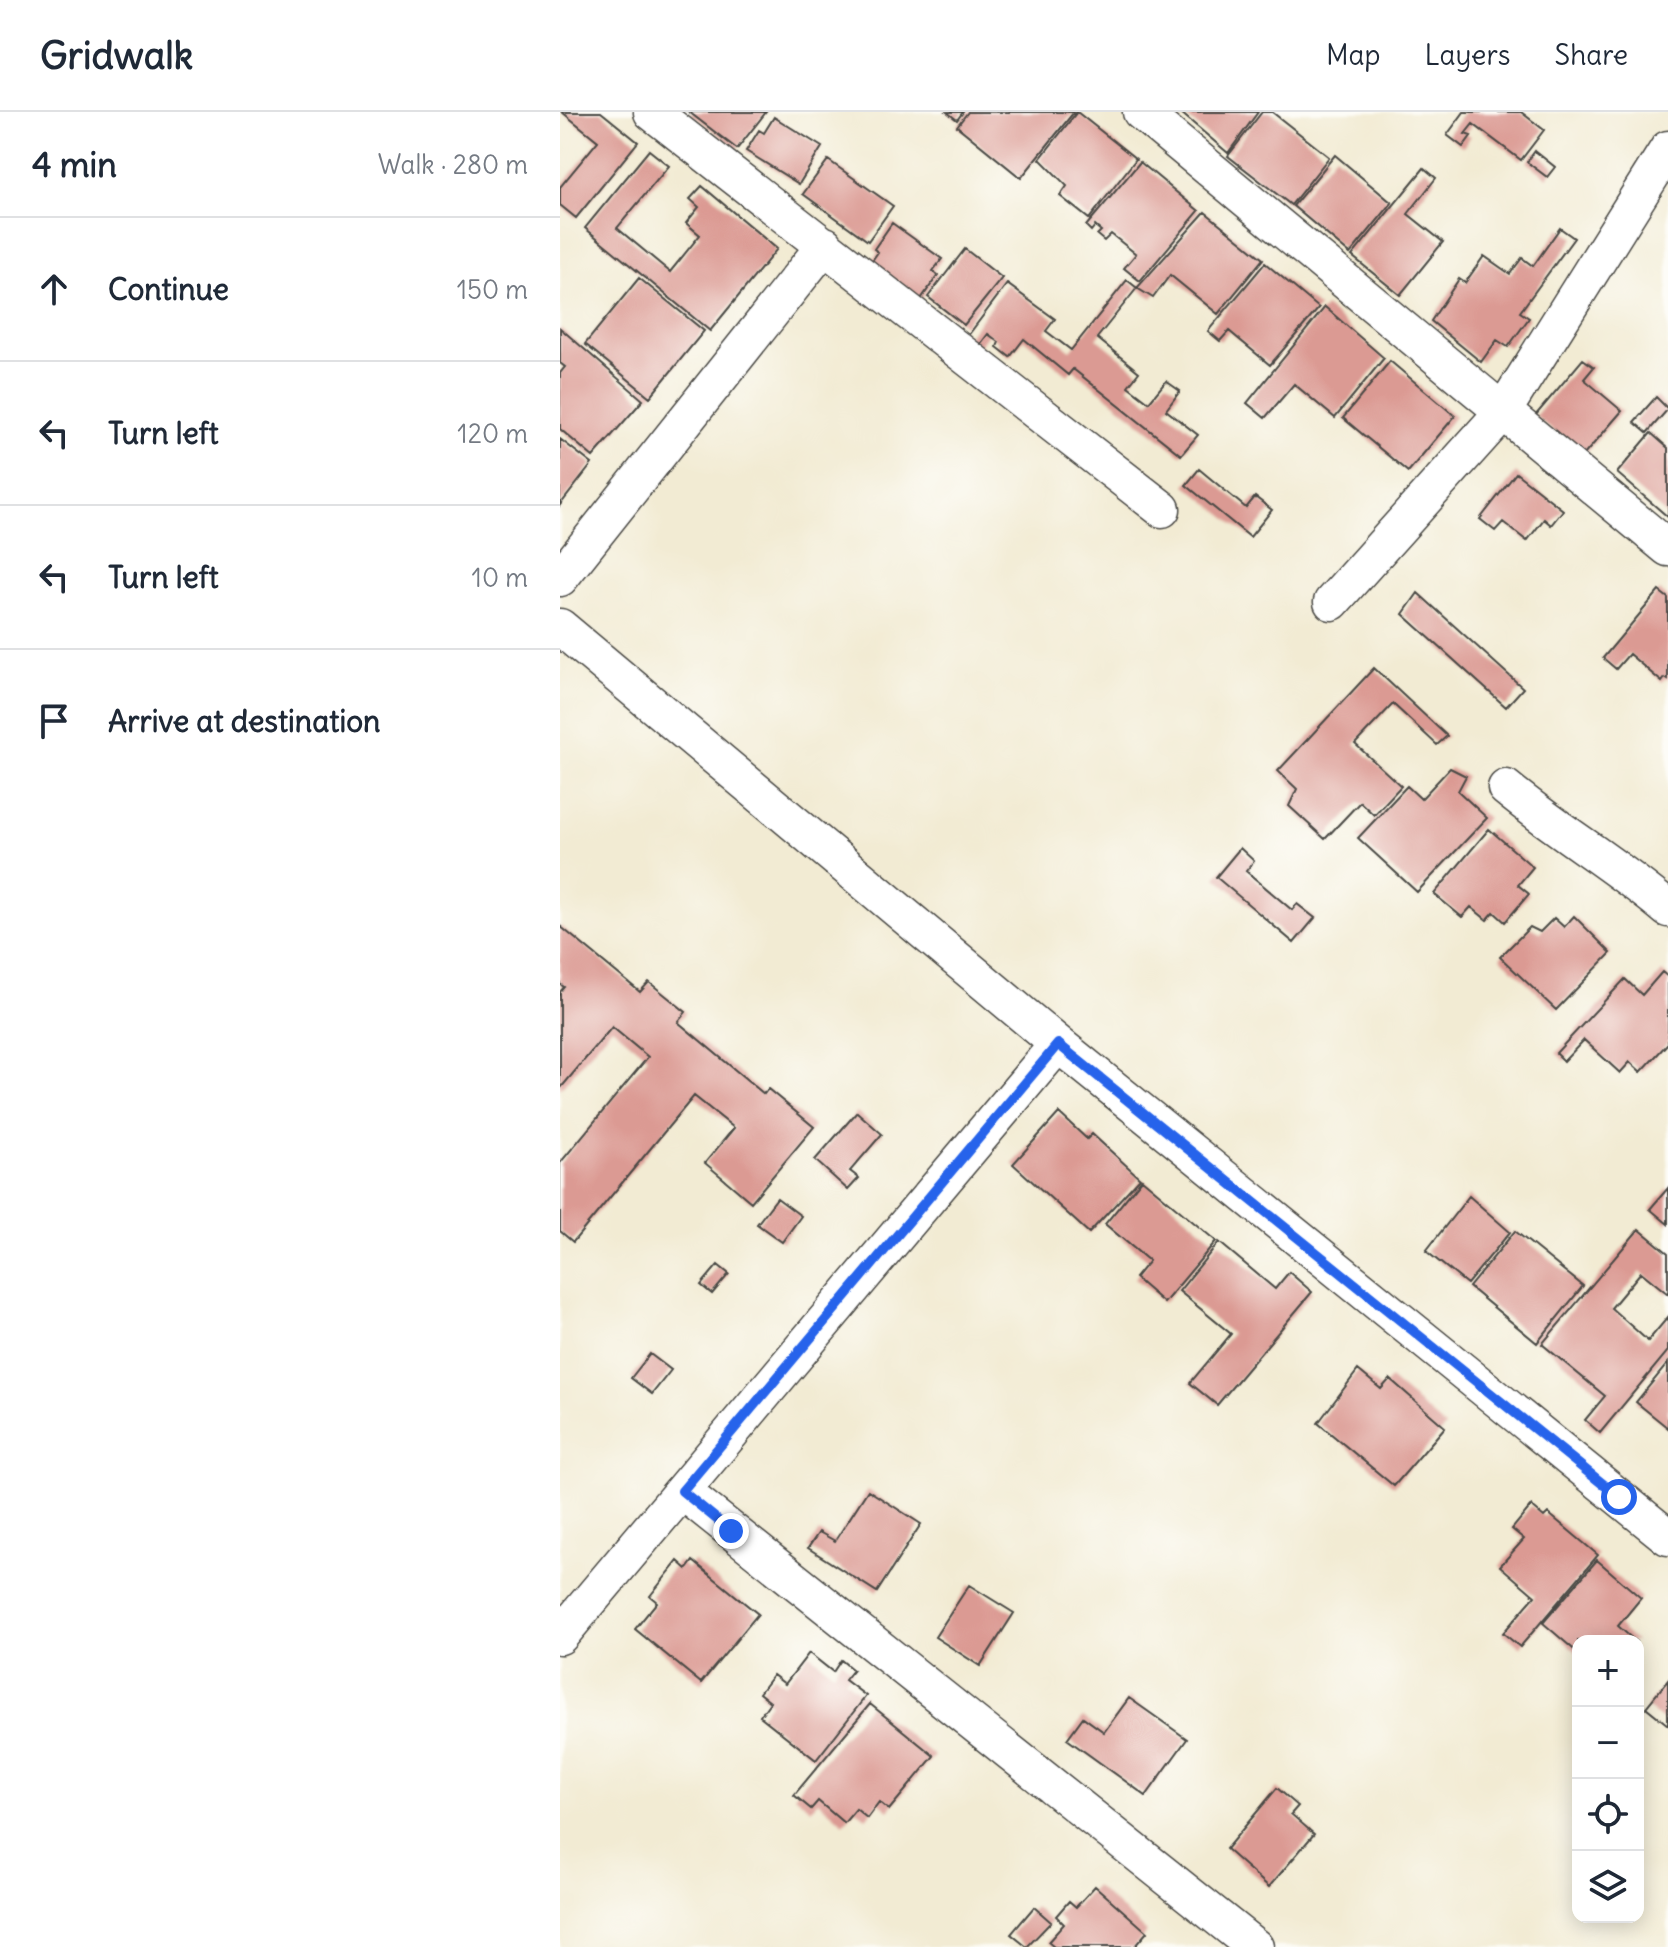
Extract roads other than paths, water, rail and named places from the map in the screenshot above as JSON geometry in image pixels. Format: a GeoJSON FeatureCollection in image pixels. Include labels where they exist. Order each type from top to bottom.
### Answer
{"type":"FeatureCollection","features":[{"type":"Feature","properties":{"kind":"street"},"geometry":{"type":"LineString","coordinates":[[652,112],[1162,509]]}},
{"type":"Feature","properties":{"kind":"street"},"geometry":{"type":"LineString","coordinates":[[1141,112],[1668,548]]}},
{"type":"Feature","properties":{"kind":"street"},"geometry":{"type":"LineString","coordinates":[[1332,602],[1502,413],[1668,149]]}},
{"type":"Feature","properties":{"kind":"street"},"geometry":{"type":"LineString","coordinates":[[560,578],[825,245]]}},
{"type":"Feature","properties":{"kind":"street"},"geometry":{"type":"LineString","coordinates":[[560,627],[1058,1044],[1668,1537]]}},
{"type":"Feature","properties":{"kind":"street"},"geometry":{"type":"LineString","coordinates":[[1506,788],[1552,827],[1598,855],[1668,909]]}},
{"type":"Feature","properties":{"kind":"street"},"geometry":{"type":"LineString","coordinates":[[560,1636],[1058,1044]]}},
{"type":"Feature","properties":{"kind":"street"},"geometry":{"type":"LineString","coordinates":[[682,1491],[1255,1947]]}}]}
